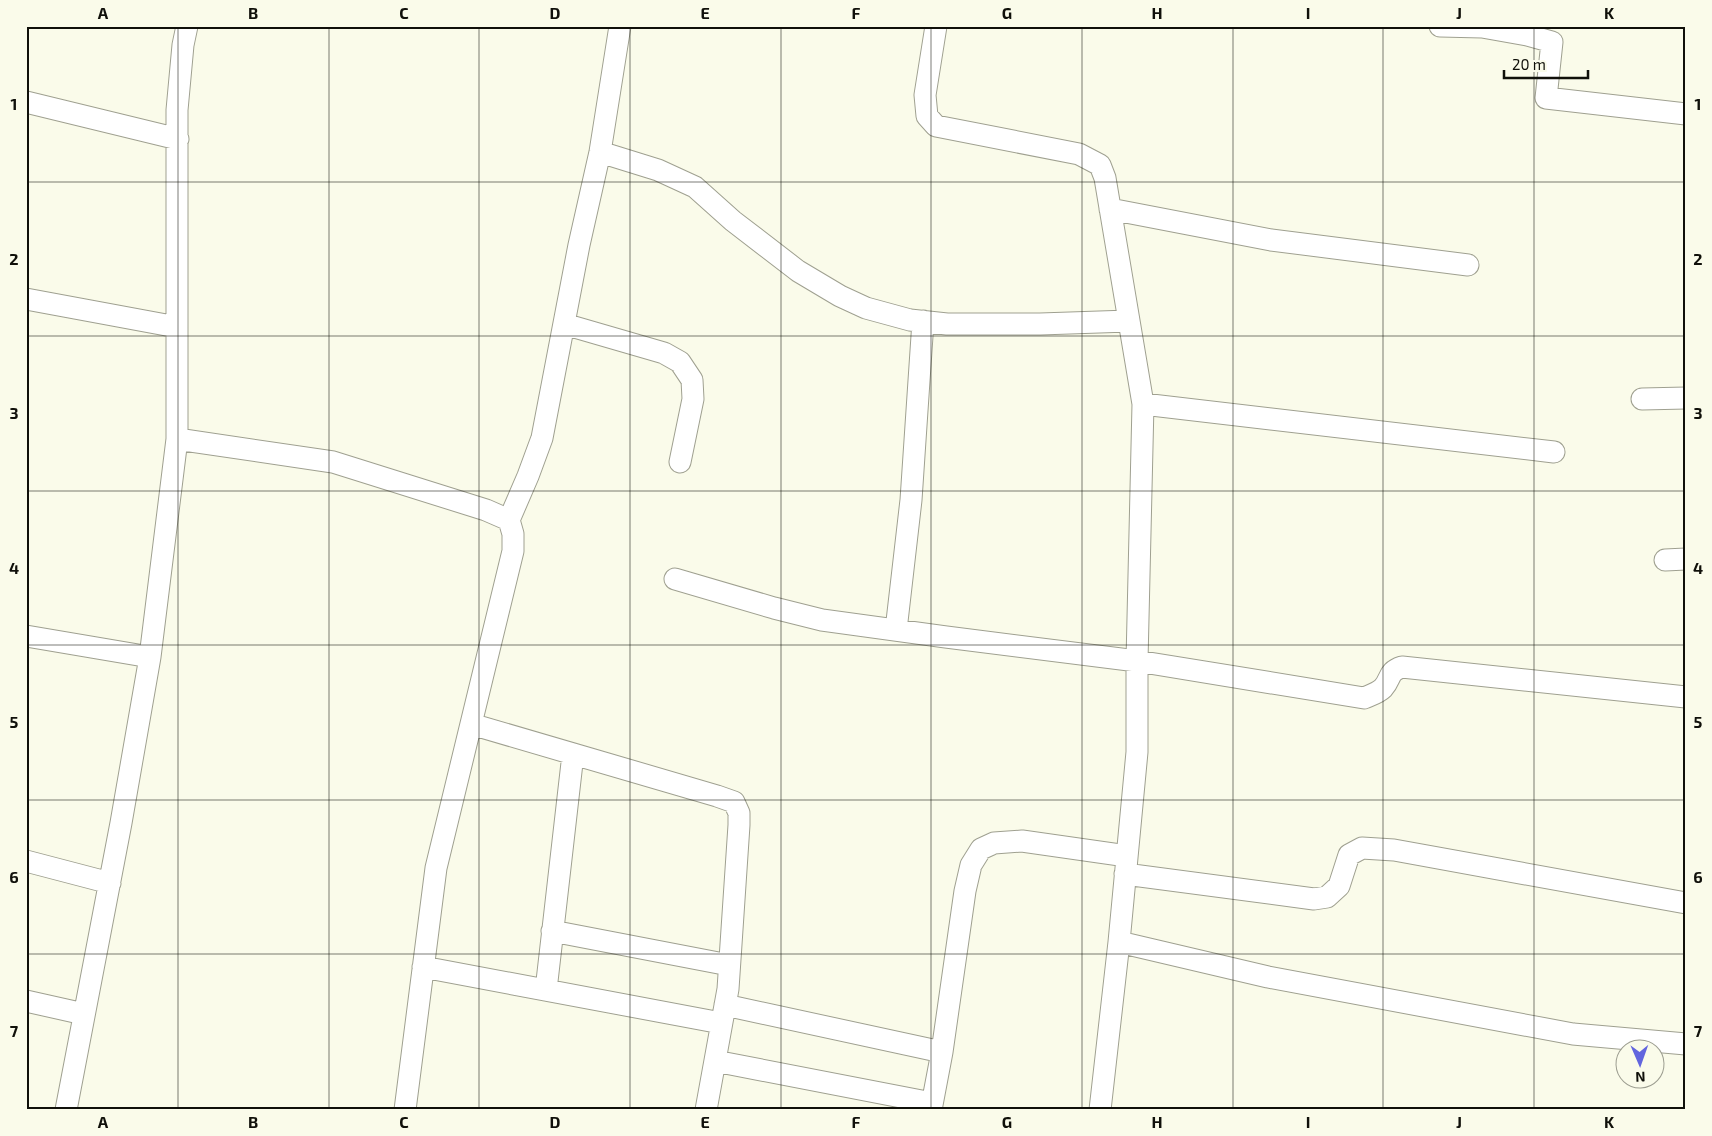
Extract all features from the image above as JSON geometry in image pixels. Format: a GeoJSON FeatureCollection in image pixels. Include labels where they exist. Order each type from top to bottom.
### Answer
{"type":"FeatureCollection","features":[{"type":"Feature","properties":{"kind":"street"},"geometry":{"type":"LineString","coordinates":[[66,1110],[110,883],[150,657],[177,439],[178,139],[180,82],[183,45],[187,26]]}},
{"type":"Feature","properties":{"kind":"street"},"geometry":{"type":"LineString","coordinates":[[405,1110],[436,868],[513,551],[513,534],[509,520],[542,438],[600,152],[620,26]]}},
{"type":"Feature","properties":{"kind":"street"},"geometry":{"type":"LineString","coordinates":[[936,26],[925,96],[927,116],[936,126],[1079,154],[1100,165],[1106,178],[1142,404],[1137,752],[1119,942],[1100,1110]]}},
{"type":"Feature","properties":{"kind":"street"},"geometry":{"type":"LineString","coordinates":[[1440,26],[1482,27],[1527,35],[1552,42],[1546,98],[1686,114]]}},
{"type":"Feature","properties":{"kind":"street"},"geometry":{"type":"LineString","coordinates":[[26,102],[178,139]]}},
{"type":"Feature","properties":{"kind":"street"},"geometry":{"type":"LineString","coordinates":[[600,152],[658,170],[695,187],[733,221],[798,271],[840,296],[866,308],[910,320],[947,324],[1040,324],[1129,321]]}},
{"type":"Feature","properties":{"kind":"street"},"geometry":{"type":"LineString","coordinates":[[1110,209],[1272,240],[1468,265]]}},
{"type":"Feature","properties":{"kind":"street"},"geometry":{"type":"LineString","coordinates":[[26,299],[177,326]]}},
{"type":"Feature","properties":{"kind":"street"},"geometry":{"type":"LineString","coordinates":[[896,630],[911,500],[923,321]]}},
{"type":"Feature","properties":{"kind":"street"},"geometry":{"type":"LineString","coordinates":[[564,324],[664,353],[680,362],[692,380],[693,399],[680,462]]}},
{"type":"Feature","properties":{"kind":"street"},"geometry":{"type":"LineString","coordinates":[[1642,399],[1686,398]]}},
{"type":"Feature","properties":{"kind":"street"},"geometry":{"type":"LineString","coordinates":[[1142,404],[1554,452]]}},
{"type":"Feature","properties":{"kind":"street"},"geometry":{"type":"LineString","coordinates":[[177,439],[333,462],[486,510],[509,520]]}},
{"type":"Feature","properties":{"kind":"street"},"geometry":{"type":"LineString","coordinates":[[675,579],[822,620],[1137,661],[1364,698],[1375,694],[1383,688],[1394,670],[1402,667],[1686,697]]}},
{"type":"Feature","properties":{"kind":"street"},"geometry":{"type":"LineString","coordinates":[[26,636],[150,657]]}},
{"type":"Feature","properties":{"kind":"street"},"geometry":{"type":"LineString","coordinates":[[471,724],[734,802],[739,813],[740,826],[729,965],[723,1014],[706,1110]]}},
{"type":"Feature","properties":{"kind":"street"},"geometry":{"type":"LineString","coordinates":[[546,990],[573,754]]}},
{"type":"Feature","properties":{"kind":"street"},"geometry":{"type":"LineString","coordinates":[[715,1061],[932,1106],[942,1052],[965,892],[971,865],[981,849],[994,843],[1022,841],[1240,890],[1314,899],[1328,897],[1339,886],[1349,855],[1362,848],[1394,850],[1686,903]]}},
{"type":"Feature","properties":{"kind":"street"},"geometry":{"type":"LineString","coordinates":[[26,861],[110,883]]}},
{"type":"Feature","properties":{"kind":"street"},"geometry":{"type":"LineString","coordinates":[[552,930],[729,965]]}},
{"type":"Feature","properties":{"kind":"street"},"geometry":{"type":"LineString","coordinates":[[1119,942],[1268,977],[1573,1034],[1686,1044]]}},
{"type":"Feature","properties":{"kind":"street"},"geometry":{"type":"LineString","coordinates":[[423,967],[546,990],[723,1014],[942,1052]]}},
{"type":"Feature","properties":{"kind":"street"},"geometry":{"type":"LineString","coordinates":[[26,1001],[84,1014]]}}]}
